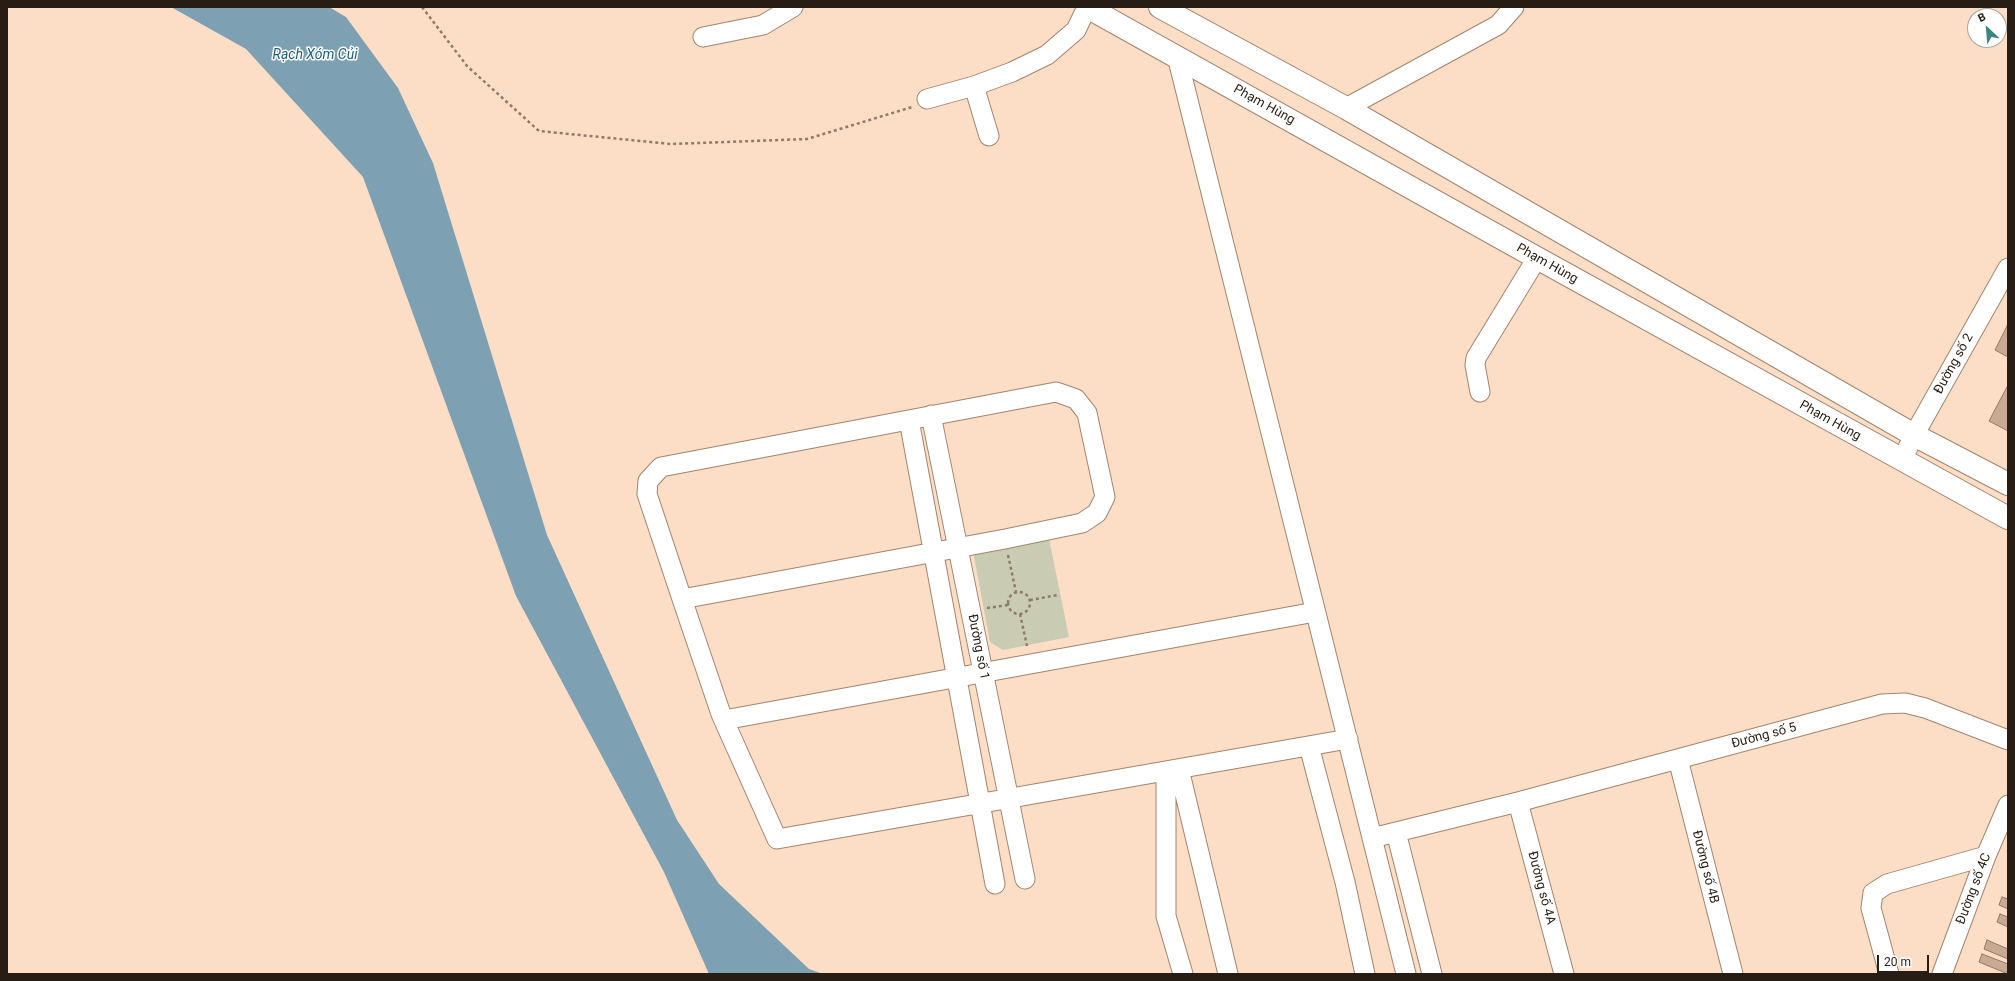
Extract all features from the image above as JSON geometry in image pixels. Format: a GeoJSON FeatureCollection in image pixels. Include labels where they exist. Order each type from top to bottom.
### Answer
{"type":"FeatureCollection","features":[{"type":"Feature","properties":{"kind":"main road","name":"Phạm Hùng"},"geometry":{"type":"LineString","coordinates":[[1087,7],[2008,518]]}},
{"type":"Feature","properties":{"kind":"main road"},"geometry":{"type":"LineString","coordinates":[[1160,7],[1346,108],[1914,435],[2008,484]]}},
{"type":"Feature","properties":{"kind":"street"},"geometry":{"type":"LineString","coordinates":[[703,37],[763,25],[793,7]]}},
{"type":"Feature","properties":{"kind":"street"},"geometry":{"type":"LineString","coordinates":[[923,102],[1012,72],[1047,55],[1076,30],[1087,7]]}},
{"type":"Feature","properties":{"kind":"street"},"geometry":{"type":"LineString","coordinates":[[1346,108],[1498,25],[1514,7]]}},
{"type":"Feature","properties":{"kind":"street"},"geometry":{"type":"LineString","coordinates":[[1177,56],[1406,974]]}},
{"type":"Feature","properties":{"kind":"street"},"geometry":{"type":"LineString","coordinates":[[974,86],[989,136]]}},
{"type":"Feature","properties":{"kind":"street"},"geometry":{"type":"LineString","coordinates":[[1480,392],[1475,365],[1476,358],[1537,258]]}},
{"type":"Feature","properties":{"kind":"street","name":"Đường số 2"},"geometry":{"type":"LineString","coordinates":[[1902,460],[1914,435],[2008,269]]}},
{"type":"Feature","properties":{"kind":"street"},"geometry":{"type":"LineString","coordinates":[[682,599],[958,548],[1082,523],[1097,513],[1105,497],[1086,413],[1076,399],[1056,392],[661,467],[648,481],[647,494],[682,599],[724,720],[777,839],[1348,739]]}},
{"type":"Feature","properties":{"kind":"street","name":"Đường số 1"},"geometry":{"type":"LineString","coordinates":[[931,415],[1025,879]]}},
{"type":"Feature","properties":{"kind":"street"},"geometry":{"type":"LineString","coordinates":[[909,420],[995,884]]}},
{"type":"Feature","properties":{"kind":"street"},"geometry":{"type":"LineString","coordinates":[[724,720],[1315,612]]}},
{"type":"Feature","properties":{"kind":"street","name":"Đường số 5"},"geometry":{"type":"LineString","coordinates":[[1372,838],[1518,802],[1882,704],[1905,703],[1925,708],[2008,740]]}},
{"type":"Feature","properties":{"kind":"street"},"geometry":{"type":"LineString","coordinates":[[1309,746],[1345,882],[1366,974]]}},
{"type":"Feature","properties":{"kind":"street","name":"Đường số 4B"},"geometry":{"type":"LineString","coordinates":[[1678,759],[1733,974]]}},
{"type":"Feature","properties":{"kind":"street"},"geometry":{"type":"LineString","coordinates":[[1172,770],[1166,916],[1183,974]]}},
{"type":"Feature","properties":{"kind":"street"},"geometry":{"type":"LineString","coordinates":[[1172,770],[1228,974]]}},
{"type":"Feature","properties":{"kind":"street","name":"Đường số 4A"},"geometry":{"type":"LineString","coordinates":[[1518,802],[1564,974]]}},
{"type":"Feature","properties":{"kind":"street","name":"Đường số 4C"},"geometry":{"type":"LineString","coordinates":[[1942,974],[1986,856],[2008,805]]}},
{"type":"Feature","properties":{"kind":"street"},"geometry":{"type":"LineString","coordinates":[[1396,832],[1432,974]]}},
{"type":"Feature","properties":{"kind":"street"},"geometry":{"type":"LineString","coordinates":[[1888,974],[1871,908],[1873,893],[1887,884],[1986,856]]}},
{"type":"Feature","properties":{"kind":"path"},"geometry":{"type":"LineString","coordinates":[[422,7],[467,66],[539,131],[672,144],[807,139],[923,102]]}},
{"type":"Feature","properties":{"kind":"path"},"geometry":{"type":"LineString","coordinates":[[1005,539],[1016,592]]}},
{"type":"Feature","properties":{"kind":"path"},"geometry":{"type":"LineString","coordinates":[[1016,592],[1024,592],[1030,600],[1029,608],[1020,614],[1013,612],[1008,605],[1011,595],[1016,592]]}},
{"type":"Feature","properties":{"kind":"path"},"geometry":{"type":"LineString","coordinates":[[1030,600],[1058,595]]}},
{"type":"Feature","properties":{"kind":"path"},"geometry":{"type":"LineString","coordinates":[[1020,614],[1030,664]]}},
{"type":"Feature","properties":{"kind":"green space"},"geometry":{"type":"Polygon","coordinates":[[[1046,524],[1069,637],[1003,650],[990,642],[973,551],[1046,524]]]}},
{"type":"Feature","properties":{"kind":"water","name":"Rạch Xóm Củi"},"geometry":{"type":"Polygon","coordinates":[[[171,7],[329,7],[346,17],[398,88],[433,163],[547,535],[677,820],[719,884],[809,969],[823,974],[709,974],[664,872],[516,596],[363,177],[246,49],[171,7]]]}},
{"type":"Feature","properties":{"kind":"building"},"geometry":{"type":"Polygon","coordinates":[[[2008,324],[2008,357],[1995,350],[2008,324]]]}},
{"type":"Feature","properties":{"kind":"building"},"geometry":{"type":"Polygon","coordinates":[[[2008,385],[2008,431],[1989,421],[2008,385]]]}},
{"type":"Feature","properties":{"kind":"building"},"geometry":{"type":"Polygon","coordinates":[[[2002,897],[2008,899],[2008,909],[1999,905],[2002,897]]]}},
{"type":"Feature","properties":{"kind":"building"},"geometry":{"type":"Polygon","coordinates":[[[2000,914],[2008,917],[2008,927],[1997,922],[2000,914]]]}},
{"type":"Feature","properties":{"kind":"building"},"geometry":{"type":"Polygon","coordinates":[[[1987,940],[2008,949],[2008,959],[1984,949],[1987,940]]]}},
{"type":"Feature","properties":{"kind":"building"},"geometry":{"type":"Polygon","coordinates":[[[1982,954],[2008,964],[2008,974],[1979,962],[1982,954]]]}}]}
